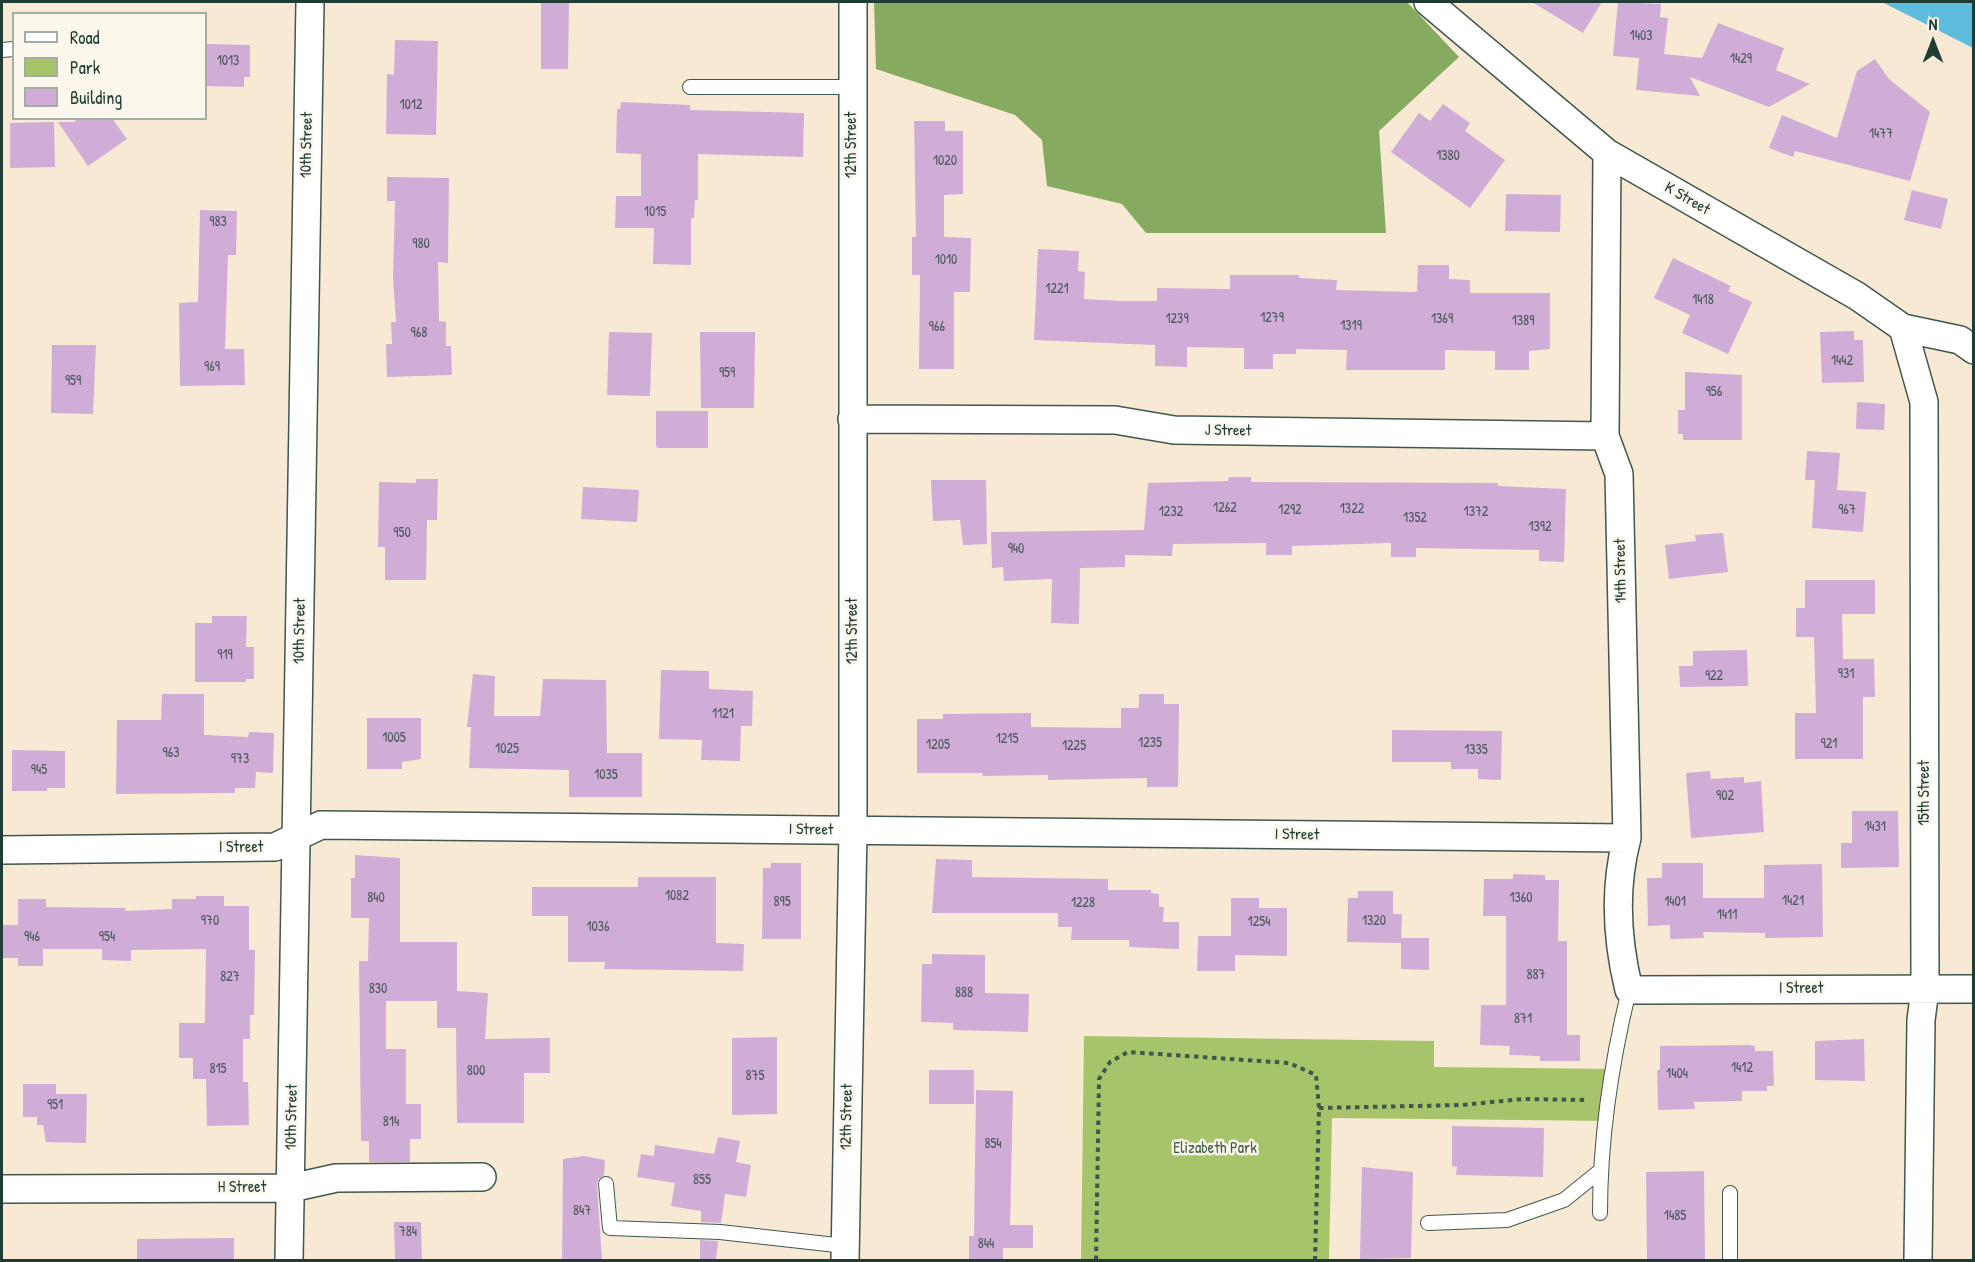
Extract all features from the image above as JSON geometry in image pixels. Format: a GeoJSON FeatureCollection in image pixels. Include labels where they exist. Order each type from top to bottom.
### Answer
{"type":"FeatureCollection","features":[{"type":"Feature","properties":{"kind":"street","name":"10th Street"},"geometry":{"type":"LineString","coordinates":[[289,1260],[310,2]]}},
{"type":"Feature","properties":{"kind":"street","name":"12th Street"},"geometry":{"type":"LineString","coordinates":[[845,1253],[853,831],[853,2]]}},
{"type":"Feature","properties":{"kind":"street","name":"K Street"},"geometry":{"type":"LineString","coordinates":[[1428,2],[1607,153],[1857,296],[1903,328],[1960,340],[1974,350]]}},
{"type":"Feature","properties":{"kind":"street","name":"14th Street"},"geometry":{"type":"LineString","coordinates":[[1607,153],[1605,436],[1619,474],[1627,838],[1619,869],[1621,956],[1629,990]]}},
{"type":"Feature","properties":{"kind":"street","name":"15th Street"},"geometry":{"type":"LineString","coordinates":[[1903,328],[1924,402],[1925,989],[1921,1020],[1918,1260]]}},
{"type":"Feature","properties":{"kind":"street","name":"J Street"},"geometry":{"type":"LineString","coordinates":[[852,419],[1114,420],[1174,430],[1605,436]]}},
{"type":"Feature","properties":{"kind":"street","name":"I Street"},"geometry":{"type":"LineString","coordinates":[[2,850],[275,848],[321,825],[1627,838]]}},
{"type":"Feature","properties":{"kind":"street","name":"I Street"},"geometry":{"type":"LineString","coordinates":[[1629,990],[1974,989]]}},
{"type":"Feature","properties":{"kind":"street","name":"H Street"},"geometry":{"type":"LineString","coordinates":[[2,1189],[291,1188],[336,1178],[482,1177]]}},
{"type":"Feature","properties":{"kind":"lane"},"geometry":{"type":"LineString","coordinates":[[690,87],[852,87]]}},
{"type":"Feature","properties":{"kind":"lane"},"geometry":{"type":"LineString","coordinates":[[1600,1213],[1600,1171],[1606,1101],[1629,990]]}},
{"type":"Feature","properties":{"kind":"lane"},"geometry":{"type":"LineString","coordinates":[[1428,1224],[1507,1220],[1564,1200],[1600,1171]]}},
{"type":"Feature","properties":{"kind":"lane"},"geometry":{"type":"LineString","coordinates":[[606,1184],[610,1228],[720,1232],[845,1253]]}},
{"type":"Feature","properties":{"kind":"lane"},"geometry":{"type":"LineString","coordinates":[[1730,1193],[1730,1260]]}},
{"type":"Feature","properties":{"kind":"path"},"geometry":{"type":"LineString","coordinates":[[1096,1260],[1099,1079],[1110,1062],[1128,1052],[1289,1063],[1316,1075],[1319,1108],[1315,1260]]}},
{"type":"Feature","properties":{"kind":"path"},"geometry":{"type":"LineString","coordinates":[[1319,1108],[1462,1105],[1523,1099],[1606,1101]]}},
{"type":"Feature","properties":{"kind":"green space"},"geometry":{"type":"Polygon","coordinates":[[[874,2],[1407,2],[1459,57],[1379,131],[1386,233],[1146,233],[1122,204],[1047,186],[1042,140],[1015,115],[876,69],[874,2]]]}},
{"type":"Feature","properties":{"kind":"green space","name":"Elizabeth Park"},"geometry":{"type":"Polygon","coordinates":[[[1084,1036],[1434,1041],[1434,1067],[1613,1069],[1613,1121],[1332,1118],[1329,1260],[1081,1260],[1084,1036]]]}},
{"type":"Feature","properties":{"kind":"water"},"geometry":{"type":"Polygon","coordinates":[[[1882,2],[1973,2],[1973,48],[1882,2]]]}},
{"type":"Feature","properties":{"kind":"building"},"geometry":{"type":"Polygon","coordinates":[[[541,2],[569,2],[568,69],[541,69],[541,2]]]}},
{"type":"Feature","properties":{"kind":"building"},"geometry":{"type":"Polygon","coordinates":[[[1532,2],[1602,2],[1583,33],[1532,2]]]}},
{"type":"Feature","properties":{"kind":"building"},"geometry":{"type":"Polygon","coordinates":[[[1618,2],[1661,4],[1660,17],[1668,18],[1664,54],[1702,58],[1718,23],[1784,48],[1776,70],[1810,84],[1769,107],[1690,77],[1700,96],[1636,90],[1639,58],[1613,56],[1618,2]]]}},
{"type":"Feature","properties":{"kind":"building"},"geometry":{"type":"Polygon","coordinates":[[[395,40],[438,41],[436,135],[386,134],[387,74],[394,75],[395,40]]]}},
{"type":"Feature","properties":{"kind":"building"},"geometry":{"type":"Polygon","coordinates":[[[207,44],[250,45],[250,77],[244,77],[244,87],[207,86],[207,44]]]}},
{"type":"Feature","properties":{"kind":"building"},"geometry":{"type":"Polygon","coordinates":[[[1875,59],[1889,79],[1930,112],[1910,181],[1795,151],[1793,157],[1769,148],[1782,115],[1837,138],[1857,71],[1875,59]]]}},
{"type":"Feature","properties":{"kind":"building"},"geometry":{"type":"Polygon","coordinates":[[[621,102],[690,105],[690,110],[804,113],[803,157],[698,154],[698,200],[695,200],[694,218],[691,218],[691,265],[653,264],[654,228],[615,228],[616,196],[641,196],[641,154],[616,153],[617,109],[620,109],[621,102]]]}},
{"type":"Feature","properties":{"kind":"building"},"geometry":{"type":"Polygon","coordinates":[[[1443,104],[1470,123],[1465,131],[1505,160],[1470,208],[1391,152],[1419,113],[1430,121],[1443,104]]]}},
{"type":"Feature","properties":{"kind":"building"},"geometry":{"type":"Polygon","coordinates":[[[76,120],[113,120],[127,139],[88,166],[58,122],[76,120]]]}},
{"type":"Feature","properties":{"kind":"building"},"geometry":{"type":"Polygon","coordinates":[[[914,121],[945,121],[945,131],[963,131],[963,194],[944,195],[944,237],[971,238],[970,292],[954,292],[954,369],[919,369],[920,275],[912,275],[912,237],[916,237],[914,121]]]}},
{"type":"Feature","properties":{"kind":"building"},"geometry":{"type":"Polygon","coordinates":[[[54,122],[55,167],[10,168],[10,123],[54,122]]]}},
{"type":"Feature","properties":{"kind":"building"},"geometry":{"type":"Polygon","coordinates":[[[387,177],[449,178],[448,263],[438,262],[439,321],[446,322],[446,346],[451,346],[452,375],[387,377],[386,344],[392,344],[391,322],[396,322],[393,278],[395,201],[387,201],[387,177]]]}},
{"type":"Feature","properties":{"kind":"building"},"geometry":{"type":"Polygon","coordinates":[[[1912,190],[1948,199],[1941,229],[1904,220],[1912,190]]]}},
{"type":"Feature","properties":{"kind":"building"},"geometry":{"type":"Polygon","coordinates":[[[1506,194],[1561,195],[1560,232],[1505,231],[1506,194]]]}},
{"type":"Feature","properties":{"kind":"building"},"geometry":{"type":"Polygon","coordinates":[[[200,210],[237,211],[236,255],[228,255],[225,349],[244,349],[245,385],[180,386],[179,303],[198,302],[200,210]]]}},
{"type":"Feature","properties":{"kind":"building"},"geometry":{"type":"Polygon","coordinates":[[[1038,249],[1079,251],[1078,271],[1085,272],[1084,299],[1122,301],[1157,301],[1157,288],[1230,289],[1230,275],[1299,275],[1299,278],[1337,280],[1336,290],[1414,292],[1417,291],[1418,265],[1449,265],[1449,279],[1470,280],[1470,293],[1550,293],[1550,349],[1529,351],[1529,370],[1495,370],[1495,351],[1445,350],[1445,370],[1346,370],[1347,350],[1296,349],[1296,354],[1273,354],[1273,369],[1244,369],[1244,348],[1187,347],[1187,367],[1155,366],[1155,345],[1034,340],[1038,249]]]}},
{"type":"Feature","properties":{"kind":"building"},"geometry":{"type":"Polygon","coordinates":[[[1673,258],[1731,286],[1728,291],[1752,302],[1728,354],[1682,333],[1690,315],[1654,298],[1673,258]]]}},
{"type":"Feature","properties":{"kind":"building"},"geometry":{"type":"Polygon","coordinates":[[[1854,331],[1854,340],[1863,340],[1864,382],[1822,383],[1820,332],[1854,331]]]}},
{"type":"Feature","properties":{"kind":"building"},"geometry":{"type":"Polygon","coordinates":[[[609,332],[652,333],[650,396],[607,395],[609,332]]]}},
{"type":"Feature","properties":{"kind":"building"},"geometry":{"type":"Polygon","coordinates":[[[700,332],[755,332],[754,408],[701,408],[700,332]]]}},
{"type":"Feature","properties":{"kind":"building"},"geometry":{"type":"Polygon","coordinates":[[[52,345],[96,345],[93,414],[51,413],[52,345]]]}},
{"type":"Feature","properties":{"kind":"building"},"geometry":{"type":"Polygon","coordinates":[[[1685,372],[1742,375],[1742,440],[1683,440],[1683,434],[1678,434],[1678,410],[1685,410],[1685,372]]]}},
{"type":"Feature","properties":{"kind":"building"},"geometry":{"type":"Polygon","coordinates":[[[1857,402],[1885,404],[1884,430],[1856,429],[1857,402]]]}},
{"type":"Feature","properties":{"kind":"building"},"geometry":{"type":"Polygon","coordinates":[[[656,411],[708,411],[708,448],[658,448],[656,446],[656,411]]]}},
{"type":"Feature","properties":{"kind":"building"},"geometry":{"type":"Polygon","coordinates":[[[1807,451],[1840,453],[1837,490],[1866,492],[1863,532],[1812,528],[1815,480],[1805,480],[1807,451]]]}},
{"type":"Feature","properties":{"kind":"building"},"geometry":{"type":"Polygon","coordinates":[[[1229,477],[1251,477],[1251,482],[1498,483],[1498,486],[1566,489],[1564,562],[1539,561],[1539,550],[1416,548],[1416,557],[1391,557],[1391,543],[1292,546],[1292,555],[1266,555],[1266,543],[1173,544],[1172,556],[1125,555],[1125,567],[1080,568],[1079,624],[1051,623],[1052,579],[1004,581],[1003,567],[992,568],[991,532],[1144,530],[1148,483],[1228,481],[1229,477]]]}},
{"type":"Feature","properties":{"kind":"building"},"geometry":{"type":"Polygon","coordinates":[[[416,479],[438,479],[437,520],[427,520],[426,580],[385,580],[385,547],[378,547],[379,482],[416,483],[416,479]]]}},
{"type":"Feature","properties":{"kind":"building"},"geometry":{"type":"Polygon","coordinates":[[[931,480],[986,480],[987,544],[963,545],[960,520],[933,521],[931,480]]]}},
{"type":"Feature","properties":{"kind":"building"},"geometry":{"type":"Polygon","coordinates":[[[583,487],[639,490],[637,522],[581,519],[583,487]]]}},
{"type":"Feature","properties":{"kind":"building"},"geometry":{"type":"Polygon","coordinates":[[[1723,533],[1728,572],[1669,579],[1665,545],[1696,541],[1695,535],[1723,533]]]}},
{"type":"Feature","properties":{"kind":"building"},"geometry":{"type":"Polygon","coordinates":[[[1805,580],[1875,580],[1875,614],[1842,614],[1843,659],[1874,659],[1875,697],[1863,697],[1863,759],[1795,759],[1795,713],[1816,713],[1814,637],[1796,637],[1796,608],[1805,608],[1805,580]]]}},
{"type":"Feature","properties":{"kind":"building"},"geometry":{"type":"Polygon","coordinates":[[[212,616],[247,616],[246,647],[254,647],[254,679],[246,679],[246,682],[195,682],[195,623],[212,623],[212,616]]]}},
{"type":"Feature","properties":{"kind":"building"},"geometry":{"type":"Polygon","coordinates":[[[1747,650],[1748,686],[1680,687],[1679,666],[1693,666],[1693,651],[1747,650]]]}},
{"type":"Feature","properties":{"kind":"building"},"geometry":{"type":"Polygon","coordinates":[[[661,670],[709,671],[709,689],[753,691],[752,726],[741,726],[740,761],[701,760],[702,740],[659,739],[661,670]]]}},
{"type":"Feature","properties":{"kind":"building"},"geometry":{"type":"Polygon","coordinates":[[[473,674],[495,676],[494,716],[540,716],[543,679],[606,680],[607,753],[642,753],[642,797],[569,797],[569,770],[469,768],[471,727],[467,727],[473,674]]]}},
{"type":"Feature","properties":{"kind":"building"},"geometry":{"type":"Polygon","coordinates":[[[162,694],[204,694],[204,735],[248,737],[249,732],[274,733],[273,773],[256,772],[255,788],[235,788],[235,793],[116,794],[117,720],[161,720],[162,694]]]}},
{"type":"Feature","properties":{"kind":"building"},"geometry":{"type":"Polygon","coordinates":[[[1139,694],[1164,694],[1164,704],[1179,704],[1178,787],[1147,787],[1147,778],[1048,780],[1048,775],[983,776],[982,773],[917,773],[917,719],[943,719],[943,714],[1031,713],[1031,727],[1121,728],[1121,708],[1139,708],[1139,694]]]}},
{"type":"Feature","properties":{"kind":"building"},"geometry":{"type":"Polygon","coordinates":[[[367,718],[421,718],[421,759],[402,762],[402,769],[367,769],[367,718]]]}},
{"type":"Feature","properties":{"kind":"building"},"geometry":{"type":"Polygon","coordinates":[[[1392,730],[1502,731],[1501,780],[1478,779],[1478,769],[1451,769],[1451,762],[1392,762],[1392,730]]]}},
{"type":"Feature","properties":{"kind":"building"},"geometry":{"type":"Polygon","coordinates":[[[12,750],[65,751],[65,788],[47,788],[47,791],[12,791],[12,750]]]}},
{"type":"Feature","properties":{"kind":"building"},"geometry":{"type":"Polygon","coordinates":[[[1710,771],[1711,779],[1744,777],[1744,783],[1761,781],[1764,832],[1691,838],[1686,773],[1710,771]]]}},
{"type":"Feature","properties":{"kind":"building"},"geometry":{"type":"Polygon","coordinates":[[[1852,811],[1898,811],[1899,867],[1841,868],[1841,843],[1852,843],[1852,811]]]}},
{"type":"Feature","properties":{"kind":"building"},"geometry":{"type":"Polygon","coordinates":[[[355,855],[400,858],[400,942],[457,942],[457,991],[488,993],[485,1039],[550,1038],[550,1073],[524,1073],[524,1123],[457,1123],[456,1028],[437,1028],[437,1001],[386,1001],[386,1049],[406,1049],[406,1104],[421,1104],[421,1139],[410,1139],[410,1162],[369,1162],[369,1141],[361,1141],[359,961],[368,961],[369,918],[351,918],[351,878],[355,878],[355,855]]]}},
{"type":"Feature","properties":{"kind":"building"},"geometry":{"type":"Polygon","coordinates":[[[936,859],[972,860],[972,877],[1108,879],[1108,890],[1151,890],[1151,893],[1159,894],[1159,907],[1164,907],[1163,922],[1179,922],[1179,949],[1129,947],[1129,940],[1071,940],[1072,927],[1058,927],[1058,913],[932,913],[936,859]]]}},
{"type":"Feature","properties":{"kind":"building"},"geometry":{"type":"Polygon","coordinates":[[[771,863],[801,863],[801,939],[762,939],[763,868],[771,868],[771,863]]]}},
{"type":"Feature","properties":{"kind":"building"},"geometry":{"type":"Polygon","coordinates":[[[1662,863],[1703,863],[1703,898],[1764,898],[1764,865],[1822,864],[1823,937],[1765,938],[1765,933],[1703,932],[1704,938],[1670,939],[1670,925],[1648,926],[1647,878],[1662,878],[1662,863]]]}},
{"type":"Feature","properties":{"kind":"building"},"geometry":{"type":"Polygon","coordinates":[[[1513,874],[1545,875],[1545,880],[1559,880],[1558,941],[1567,941],[1567,1035],[1580,1035],[1580,1061],[1540,1061],[1540,1056],[1509,1055],[1510,1046],[1480,1045],[1481,1005],[1506,1005],[1506,916],[1483,916],[1484,879],[1513,879],[1513,874]]]}},
{"type":"Feature","properties":{"kind":"building"},"geometry":{"type":"Polygon","coordinates":[[[638,877],[716,877],[716,943],[744,944],[743,971],[604,969],[605,962],[568,962],[568,916],[532,916],[532,887],[638,887],[638,877]]]}},
{"type":"Feature","properties":{"kind":"building"},"geometry":{"type":"Polygon","coordinates":[[[1358,891],[1393,891],[1393,914],[1402,914],[1401,943],[1347,942],[1348,898],[1358,898],[1358,891]]]}},
{"type":"Feature","properties":{"kind":"building"},"geometry":{"type":"Polygon","coordinates":[[[196,896],[224,896],[224,906],[249,906],[249,950],[255,950],[254,1015],[250,1015],[250,1039],[243,1039],[243,1082],[248,1082],[249,1125],[207,1126],[206,1079],[193,1079],[193,1058],[179,1058],[179,1023],[205,1023],[206,949],[131,950],[131,961],[102,960],[102,949],[43,949],[43,966],[18,966],[18,958],[3,958],[3,925],[18,925],[18,899],[46,899],[46,907],[126,908],[125,911],[172,909],[172,899],[196,899],[196,896]]]}},
{"type":"Feature","properties":{"kind":"building"},"geometry":{"type":"Polygon","coordinates":[[[1231,898],[1259,898],[1259,908],[1287,908],[1287,956],[1235,955],[1235,971],[1197,971],[1198,936],[1231,936],[1231,898]]]}},
{"type":"Feature","properties":{"kind":"building"},"geometry":{"type":"Polygon","coordinates":[[[1401,938],[1429,938],[1429,970],[1401,969],[1401,938]]]}},
{"type":"Feature","properties":{"kind":"building"},"geometry":{"type":"Polygon","coordinates":[[[932,954],[985,955],[985,993],[1029,994],[1028,1032],[953,1030],[953,1023],[921,1022],[922,964],[932,964],[932,954]]]}},
{"type":"Feature","properties":{"kind":"building"},"geometry":{"type":"Polygon","coordinates":[[[777,1037],[777,1114],[732,1115],[732,1038],[777,1037]]]}},
{"type":"Feature","properties":{"kind":"building"},"geometry":{"type":"Polygon","coordinates":[[[1864,1039],[1865,1081],[1815,1080],[1815,1041],[1864,1039]]]}},
{"type":"Feature","properties":{"kind":"building"},"geometry":{"type":"Polygon","coordinates":[[[1660,1046],[1755,1046],[1755,1051],[1773,1051],[1774,1086],[1767,1086],[1767,1091],[1742,1091],[1742,1101],[1694,1102],[1695,1109],[1658,1110],[1657,1071],[1660,1069],[1660,1046]]]}},
{"type":"Feature","properties":{"kind":"building"},"geometry":{"type":"Polygon","coordinates":[[[929,1070],[974,1070],[974,1104],[929,1104],[929,1070]]]}},
{"type":"Feature","properties":{"kind":"building"},"geometry":{"type":"Polygon","coordinates":[[[23,1084],[56,1084],[56,1094],[87,1094],[86,1143],[46,1142],[43,1125],[37,1125],[37,1117],[23,1117],[23,1084]]]}},
{"type":"Feature","properties":{"kind":"building"},"geometry":{"type":"Polygon","coordinates":[[[976,1090],[1013,1091],[1010,1225],[1033,1225],[1033,1248],[1003,1248],[1003,1260],[969,1260],[969,1236],[974,1236],[976,1090]]]}},
{"type":"Feature","properties":{"kind":"building"},"geometry":{"type":"Polygon","coordinates":[[[1452,1126],[1544,1128],[1543,1177],[1456,1175],[1457,1167],[1452,1166],[1452,1126]]]}},
{"type":"Feature","properties":{"kind":"building"},"geometry":{"type":"Polygon","coordinates":[[[718,1137],[740,1141],[736,1162],[751,1165],[746,1197],[725,1194],[721,1223],[701,1222],[701,1211],[671,1206],[675,1183],[637,1177],[641,1154],[654,1156],[655,1145],[714,1154],[718,1137]]]}},
{"type":"Feature","properties":{"kind":"building"},"geometry":{"type":"Polygon","coordinates":[[[584,1156],[605,1160],[604,1175],[598,1180],[597,1185],[602,1260],[562,1260],[563,1159],[584,1156]]]}},
{"type":"Feature","properties":{"kind":"building"},"geometry":{"type":"Polygon","coordinates":[[[1362,1167],[1413,1172],[1411,1258],[1360,1259],[1362,1167]]]}},
{"type":"Feature","properties":{"kind":"building"},"geometry":{"type":"Polygon","coordinates":[[[1704,1171],[1705,1260],[1647,1260],[1646,1172],[1704,1171]]]}},
{"type":"Feature","properties":{"kind":"building"},"geometry":{"type":"Polygon","coordinates":[[[394,1222],[421,1222],[422,1260],[395,1260],[394,1222]]]}},
{"type":"Feature","properties":{"kind":"building"},"geometry":{"type":"Polygon","coordinates":[[[234,1238],[234,1260],[137,1260],[137,1239],[234,1238]]]}},
{"type":"Feature","properties":{"kind":"building"},"geometry":{"type":"Polygon","coordinates":[[[700,1240],[718,1241],[716,1260],[700,1260],[700,1240]]]}}]}
